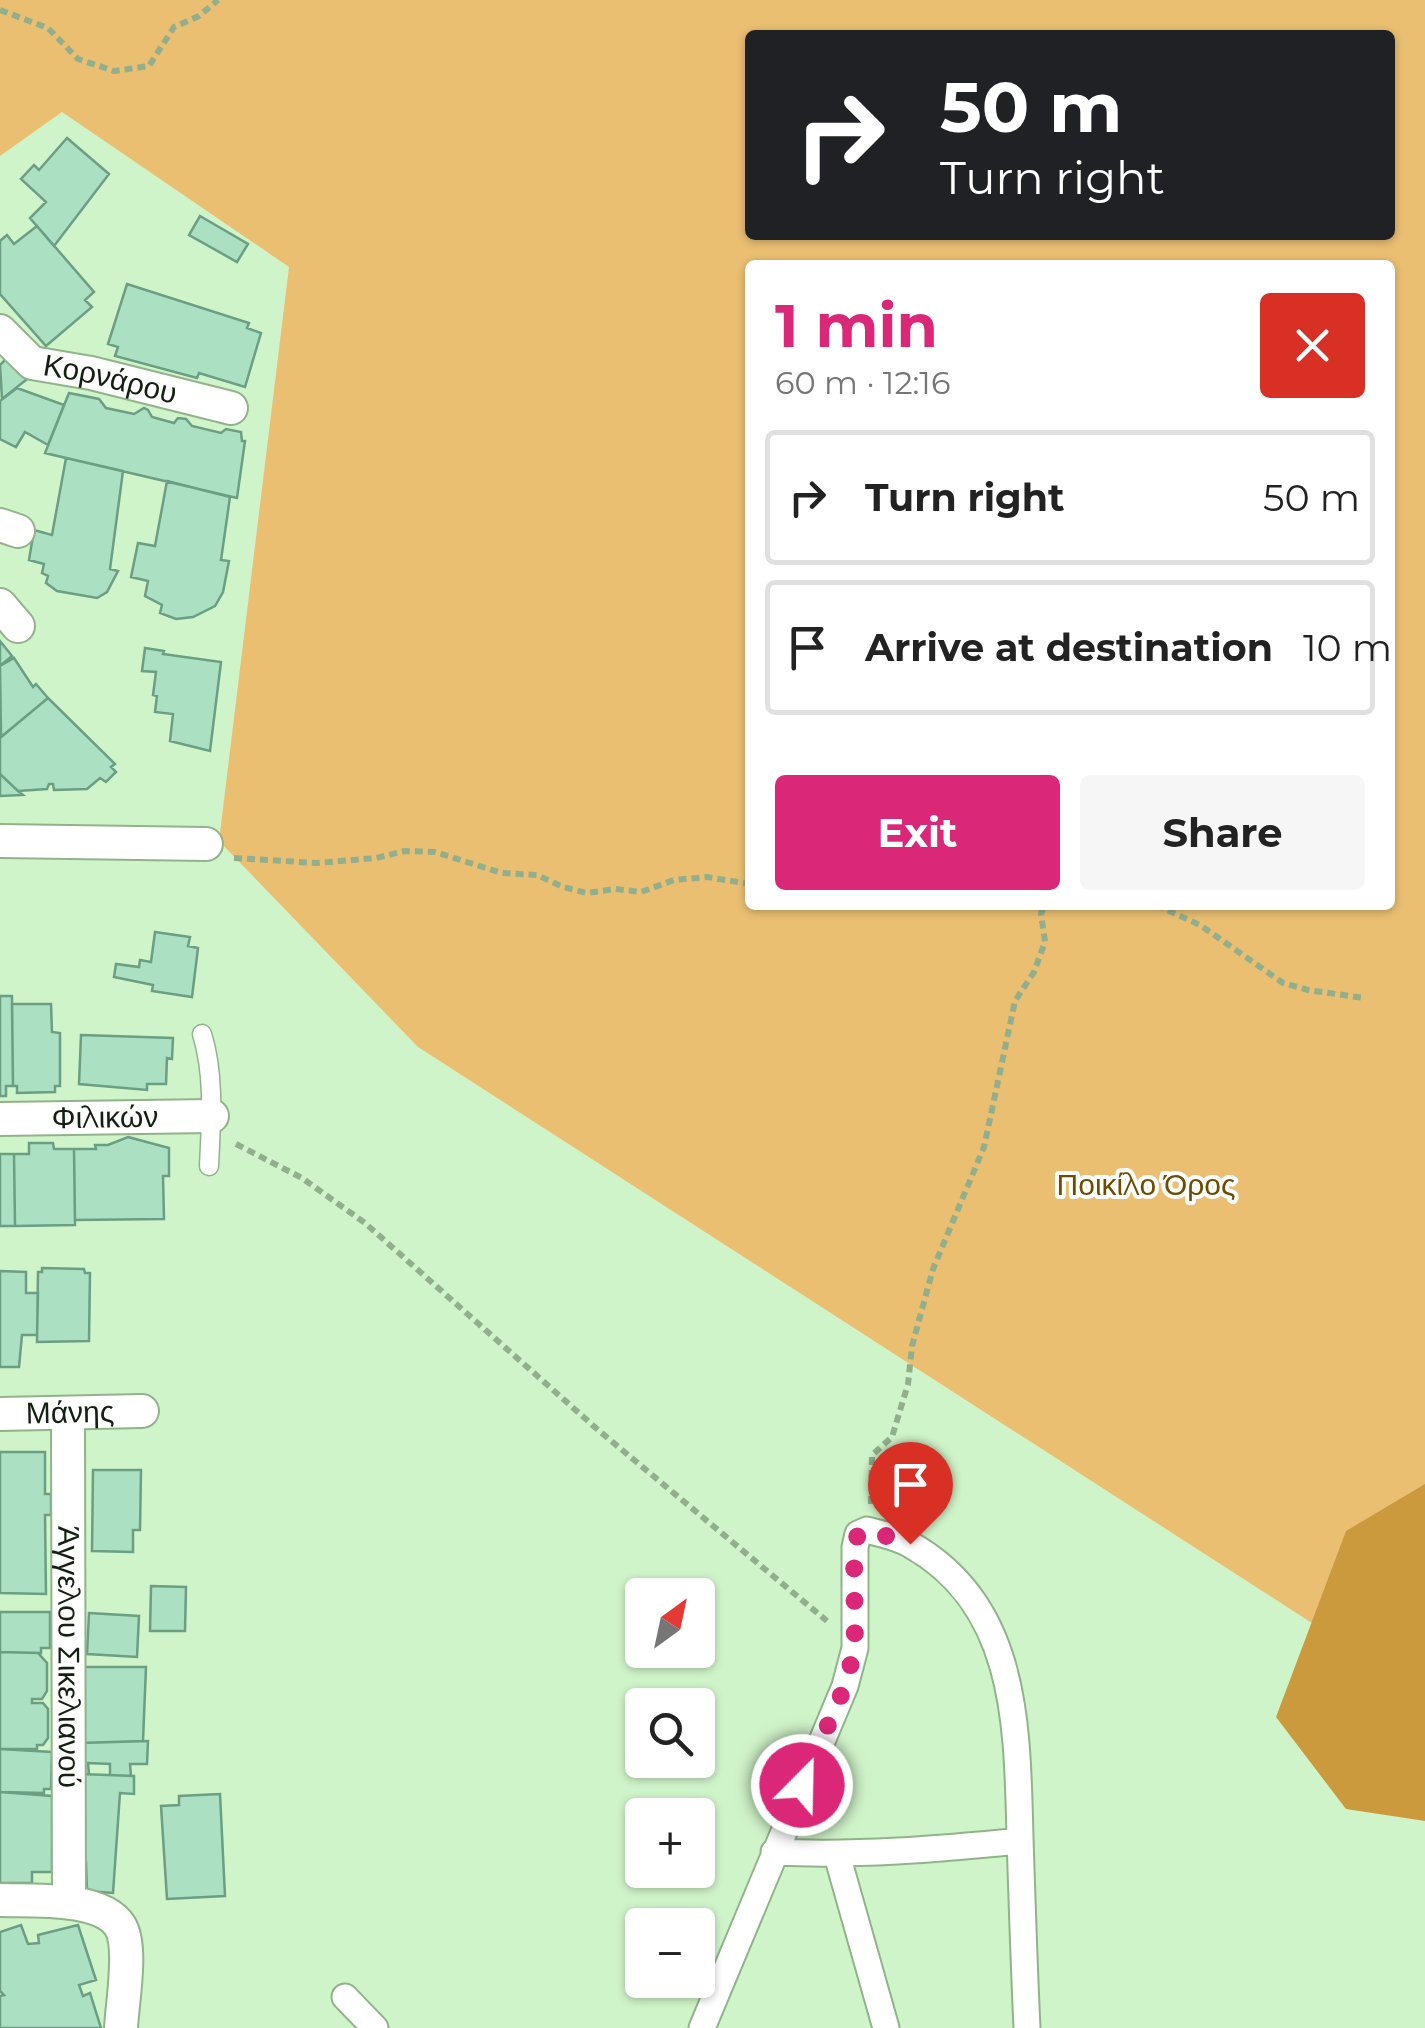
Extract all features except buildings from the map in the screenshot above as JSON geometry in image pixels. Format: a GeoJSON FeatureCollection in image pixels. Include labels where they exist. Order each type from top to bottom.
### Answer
{"type":"FeatureCollection","features":[{"type":"Feature","properties":{"kind":"street","name":"Κορνάρου"},"geometry":{"type":"LineString","coordinates":[[0,331],[32,362],[231,408]]}},
{"type":"Feature","properties":{"kind":"street"},"geometry":{"type":"LineString","coordinates":[[0,841],[206,844]]}},
{"type":"Feature","properties":{"kind":"street","name":"Φιλικών"},"geometry":{"type":"LineString","coordinates":[[0,1118],[211,1126]]}},
{"type":"Feature","properties":{"kind":"street","name":"Μάνης"},"geometry":{"type":"LineString","coordinates":[[0,1414],[142,1411]]}},
{"type":"Feature","properties":{"kind":"street","name":"Άγγελου Σικελιανού"},"geometry":{"type":"LineString","coordinates":[[68,1414],[70,1902]]}},
{"type":"Feature","properties":{"kind":"street"},"geometry":{"type":"LineString","coordinates":[[702,2028],[845,1686],[855,1648],[854,1547],[858,1534],[868,1530],[910,1544],[946,1572],[970,1598],[1004,1658],[1018,1749],[1027,2028]]}},
{"type":"Feature","properties":{"kind":"street"},"geometry":{"type":"LineString","coordinates":[[774,1852],[837,1855],[922,1851],[1020,1840]]}},
{"type":"Feature","properties":{"kind":"street"},"geometry":{"type":"LineString","coordinates":[[837,1855],[886,2028]]}},
{"type":"Feature","properties":{"kind":"street"},"geometry":{"type":"LineString","coordinates":[[0,1900],[70,1902],[103,1912],[120,1926],[126,1951],[120,2028]]}},
{"type":"Feature","properties":{"kind":"street"},"geometry":{"type":"LineString","coordinates":[[345,1997],[376,2028]]}},
{"type":"Feature","properties":{"kind":"lane"},"geometry":{"type":"LineString","coordinates":[[202,1034],[208,1052],[209,1166]]}},
{"type":"Feature","properties":{"kind":"path"},"geometry":{"type":"LineString","coordinates":[[0,10],[48,28],[78,59],[114,71],[149,66],[174,27],[199,16],[218,0]]}},
{"type":"Feature","properties":{"kind":"path"},"geometry":{"type":"LineString","coordinates":[[206,844],[230,858],[254,862],[292,859],[317,863],[376,858],[405,851],[435,852],[502,873],[538,875],[587,893],[615,888],[642,892],[674,880],[707,877],[745,883]]}},
{"type":"Feature","properties":{"kind":"path"},"geometry":{"type":"LineString","coordinates":[[868,1530],[872,1455],[892,1437],[933,1269],[984,1147],[1015,1001],[1034,972],[1044,942],[1042,910]]}},
{"type":"Feature","properties":{"kind":"path"},"geometry":{"type":"LineString","coordinates":[[1168,910],[1200,924],[1283,983],[1364,998]]}},
{"type":"Feature","properties":{"kind":"path"},"geometry":{"type":"LineString","coordinates":[[211,1126],[328,1194],[365,1223],[597,1429],[808,1603],[855,1648]]}},
{"type":"Feature","properties":{"kind":"green space","name":"Ποικίλο Όρος"},"geometry":{"type":"Polygon","coordinates":[[[0,0],[1425,0],[1425,1650],[1332,1636],[418,1047],[219,841],[289,267],[62,112],[0,156],[0,0]]]}},
{"type":"Feature","properties":{"kind":"shaded area"},"geometry":{"type":"Polygon","coordinates":[[[1425,1484],[1425,1821],[1346,1809],[1276,1717],[1346,1531],[1425,1484]]]}},
{"type":"Feature","properties":{"kind":"route"},"geometry":{"type":"LineString","coordinates":[[802,1785],[845,1686],[855,1648],[854,1547],[858,1534],[868,1530],[910,1544]]}}]}
